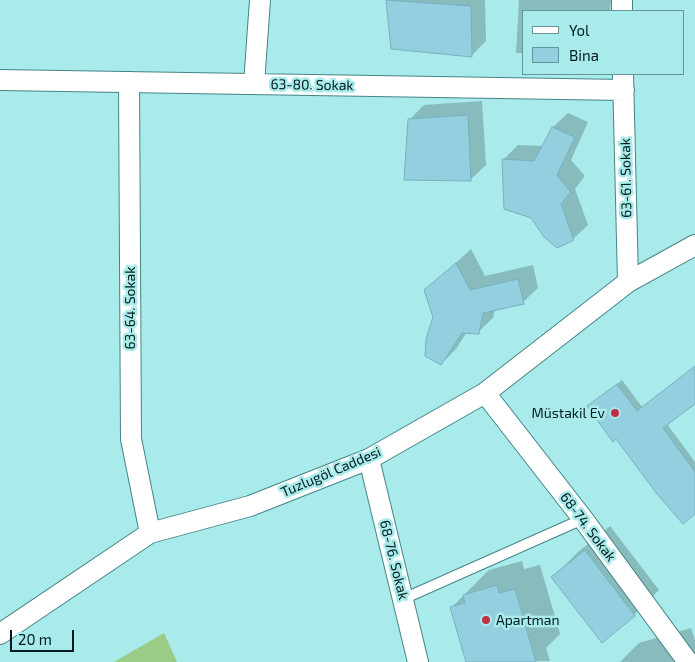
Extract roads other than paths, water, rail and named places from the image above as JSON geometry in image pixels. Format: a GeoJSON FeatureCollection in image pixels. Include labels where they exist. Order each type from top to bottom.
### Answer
{"type":"FeatureCollection","features":[{"type":"Feature","properties":{"kind":"street"},"geometry":{"type":"LineString","coordinates":[[254,84],[260,0]]}},
{"type":"Feature","properties":{"kind":"street","name":"63-80. Sokak"},"geometry":{"type":"LineString","coordinates":[[0,80],[254,84],[624,82]]}},
{"type":"Feature","properties":{"kind":"street","name":"63-64. Sokak"},"geometry":{"type":"LineString","coordinates":[[129,82],[131,439],[150,533]]}},
{"type":"Feature","properties":{"kind":"street","name":"63-61. Sokak"},"geometry":{"type":"LineString","coordinates":[[624,82],[628,282]]}},
{"type":"Feature","properties":{"kind":"street","name":"Tuzlugöl Caddesi"},"geometry":{"type":"LineString","coordinates":[[0,634],[150,533],[250,506],[369,459],[485,393],[628,282],[695,245]]}},
{"type":"Feature","properties":{"kind":"street","name":"68-74. Sokak"},"geometry":{"type":"LineString","coordinates":[[485,393],[583,519],[688,662]]}},
{"type":"Feature","properties":{"kind":"street","name":"68-76. Sokak"},"geometry":{"type":"LineString","coordinates":[[369,459],[418,662]]}},
{"type":"Feature","properties":{"kind":"lane"},"geometry":{"type":"LineString","coordinates":[[403,598],[583,519]]}},
{"type":"Feature","properties":{"kind":"place","name":"Müstakil Ev"},"geometry":{"type":"Point","coordinates":[615,413]}},
{"type":"Feature","properties":{"kind":"place","name":"Apartman"},"geometry":{"type":"Point","coordinates":[486,620]}}]}
